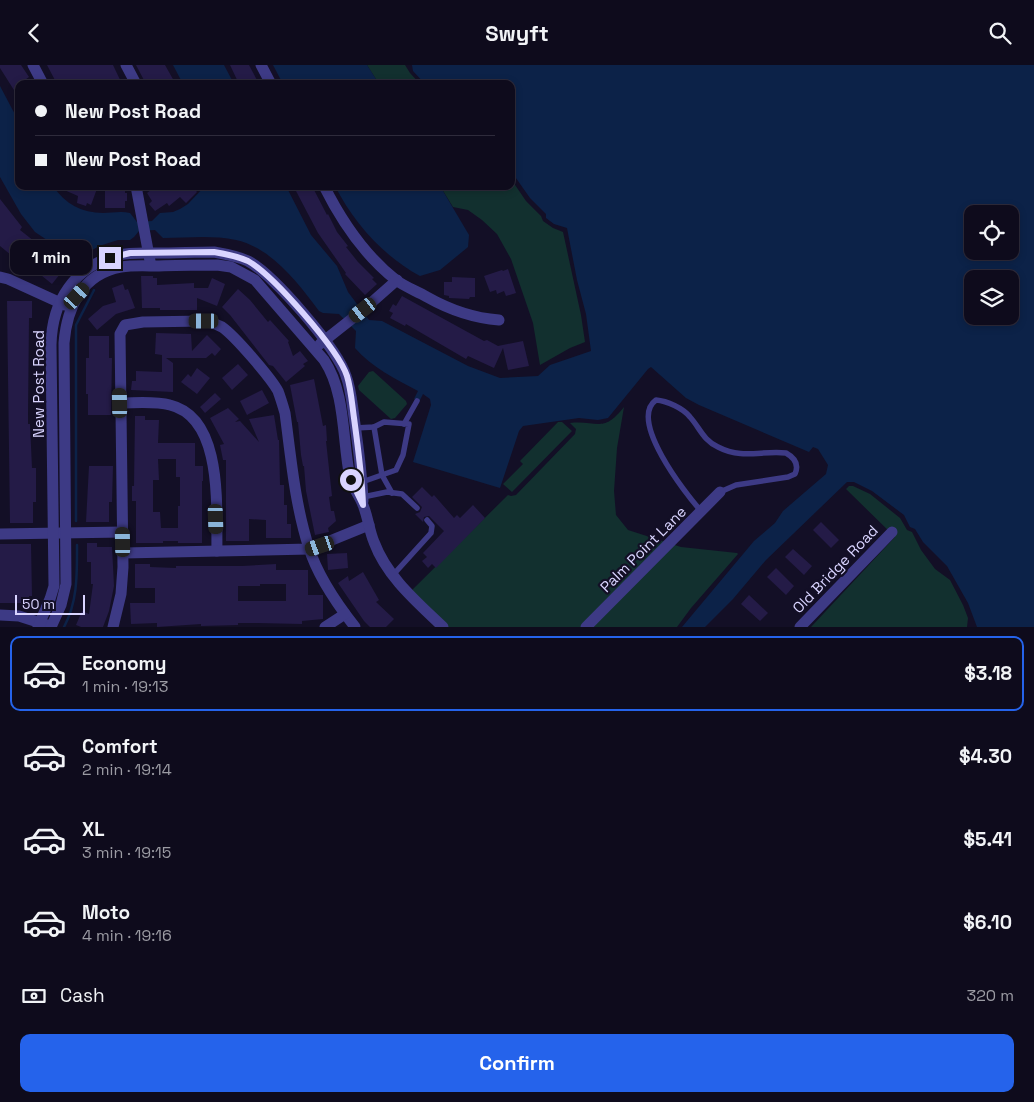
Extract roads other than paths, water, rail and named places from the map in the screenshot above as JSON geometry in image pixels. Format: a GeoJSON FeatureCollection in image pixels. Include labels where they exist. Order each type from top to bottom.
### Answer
{"type":"FeatureCollection","features":[{"type":"Feature","properties":{"kind":"street"},"geometry":{"type":"LineString","coordinates":[[33,65],[41,80]]}},
{"type":"Feature","properties":{"kind":"street"},"geometry":{"type":"LineString","coordinates":[[126,65],[134,80]]}},
{"type":"Feature","properties":{"kind":"street"},"geometry":{"type":"LineString","coordinates":[[261,65],[269,80]]}},
{"type":"Feature","properties":{"kind":"street"},"geometry":{"type":"LineString","coordinates":[[137,190],[151,266]]}},
{"type":"Feature","properties":{"kind":"street"},"geometry":{"type":"LineString","coordinates":[[326,190],[351,233],[370,255],[397,280],[457,312],[478,318],[499,320]]}},
{"type":"Feature","properties":{"kind":"street","name":"New Post Road"},"geometry":{"type":"LineString","coordinates":[[51,627],[62,605],[65,590],[60,533],[51,345],[53,323],[59,302],[74,281],[100,262],[120,255],[214,252],[231,255],[247,261],[275,282],[338,358],[347,377],[363,501],[374,542],[393,575],[404,589],[443,627]]}},
{"type":"Feature","properties":{"kind":"street","name":"New Post Road"},"geometry":{"type":"LineString","coordinates":[[39,624],[54,586],[60,533],[66,319],[77,296],[96,277],[107,271],[132,266],[217,265],[231,267],[244,273],[263,288],[324,360],[335,380],[351,480],[363,501]]}},
{"type":"Feature","properties":{"kind":"street"},"geometry":{"type":"LineString","coordinates":[[0,277],[70,308]]}},
{"type":"Feature","properties":{"kind":"street"},"geometry":{"type":"LineString","coordinates":[[314,348],[368,306],[397,280]]}},
{"type":"Feature","properties":{"kind":"street"},"geometry":{"type":"LineString","coordinates":[[113,627],[121,595],[123,553],[120,334],[125,325],[143,322],[204,321],[214,323],[222,328],[256,363],[277,389],[282,401],[297,498],[310,549],[325,582],[355,627]]}},
{"type":"Feature","properties":{"kind":"street"},"geometry":{"type":"LineString","coordinates":[[120,403],[170,405],[182,409],[200,425],[210,447],[214,471],[217,551]]}},
{"type":"Feature","properties":{"kind":"street","name":"Palm Point Lane"},"geometry":{"type":"LineString","coordinates":[[586,627],[720,492]]}},
{"type":"Feature","properties":{"kind":"street"},"geometry":{"type":"LineString","coordinates":[[123,553],[310,549],[369,525]]}},
{"type":"Feature","properties":{"kind":"street"},"geometry":{"type":"LineString","coordinates":[[0,534],[123,532]]}},
{"type":"Feature","properties":{"kind":"street","name":"Old Bridge Road"},"geometry":{"type":"LineString","coordinates":[[800,627],[892,532]]}},
{"type":"Feature","properties":{"kind":"street"},"geometry":{"type":"LineString","coordinates":[[325,627],[345,614]]}},
{"type":"Feature","properties":{"kind":"street"},"geometry":{"type":"LineString","coordinates":[[0,615],[19,616],[51,627]]}},
{"type":"Feature","properties":{"kind":"lane"},"geometry":{"type":"LineString","coordinates":[[701,511],[683,491],[665,463],[654,439],[648,419],[648,410],[656,400],[664,401],[689,415],[701,434],[718,447],[746,455],[786,453],[795,460],[797,470],[795,474],[777,479],[736,485],[720,492]]}},
{"type":"Feature","properties":{"kind":"lane"},"geometry":{"type":"LineString","coordinates":[[404,424],[417,401]]}},
{"type":"Feature","properties":{"kind":"lane"},"geometry":{"type":"LineString","coordinates":[[355,428],[374,427],[384,422],[409,424],[402,455],[396,470],[362,482]]}},
{"type":"Feature","properties":{"kind":"lane"},"geometry":{"type":"LineString","coordinates":[[374,427],[382,475],[392,493]]}},
{"type":"Feature","properties":{"kind":"lane"},"geometry":{"type":"LineString","coordinates":[[363,501],[387,492],[402,494],[417,508]]}},
{"type":"Feature","properties":{"kind":"lane"},"geometry":{"type":"LineString","coordinates":[[393,575],[431,533],[432,526],[427,520]]}},
{"type":"Feature","properties":{"kind":"water"},"geometry":{"type":"Polygon","coordinates":[[[173,65],[224,65],[232,80],[181,80],[173,65]]]}},
{"type":"Feature","properties":{"kind":"water"},"geometry":{"type":"Polygon","coordinates":[[[273,65],[367,65],[376,80],[281,80],[273,65]]]}},
{"type":"Feature","properties":{"kind":"water"},"geometry":{"type":"Polygon","coordinates":[[[412,65],[1034,65],[1034,627],[977,627],[968,603],[947,566],[923,542],[915,529],[910,527],[904,515],[872,491],[854,482],[847,482],[766,560],[733,599],[705,627],[682,627],[754,541],[775,523],[783,511],[826,474],[828,465],[818,449],[813,447],[809,452],[699,405],[686,398],[651,367],[608,418],[598,420],[579,418],[523,426],[519,431],[500,488],[413,462],[431,405],[430,399],[423,394],[419,402],[414,399],[418,391],[384,372],[361,355],[355,348],[356,331],[339,314],[319,311],[293,278],[273,259],[249,244],[236,240],[209,237],[163,238],[155,230],[139,231],[130,240],[118,240],[99,246],[81,257],[74,256],[35,232],[21,214],[0,177],[0,86],[15,114],[15,190],[56,190],[63,198],[81,209],[95,213],[130,213],[137,222],[152,221],[160,213],[173,212],[180,209],[188,204],[201,190],[288,190],[311,235],[337,266],[348,292],[369,320],[382,321],[468,366],[500,378],[538,376],[550,365],[591,351],[586,314],[567,228],[554,224],[546,218],[546,214],[530,198],[515,177],[515,80],[421,80],[413,71],[412,65]]]}},
{"type":"Feature","properties":{"kind":"water"},"geometry":{"type":"Polygon","coordinates":[[[337,190],[442,190],[469,235],[468,247],[440,270],[420,276],[394,259],[382,248],[360,225],[337,190]]]}},
{"type":"Feature","properties":{"kind":"waterway"},"geometry":{"type":"LineString","coordinates":[[76,521],[76,325],[94,290]]}},
{"type":"Feature","properties":{"kind":"waterway"},"geometry":{"type":"LineString","coordinates":[[64,627],[69,617],[74,597],[77,576],[77,545]]}}]}
